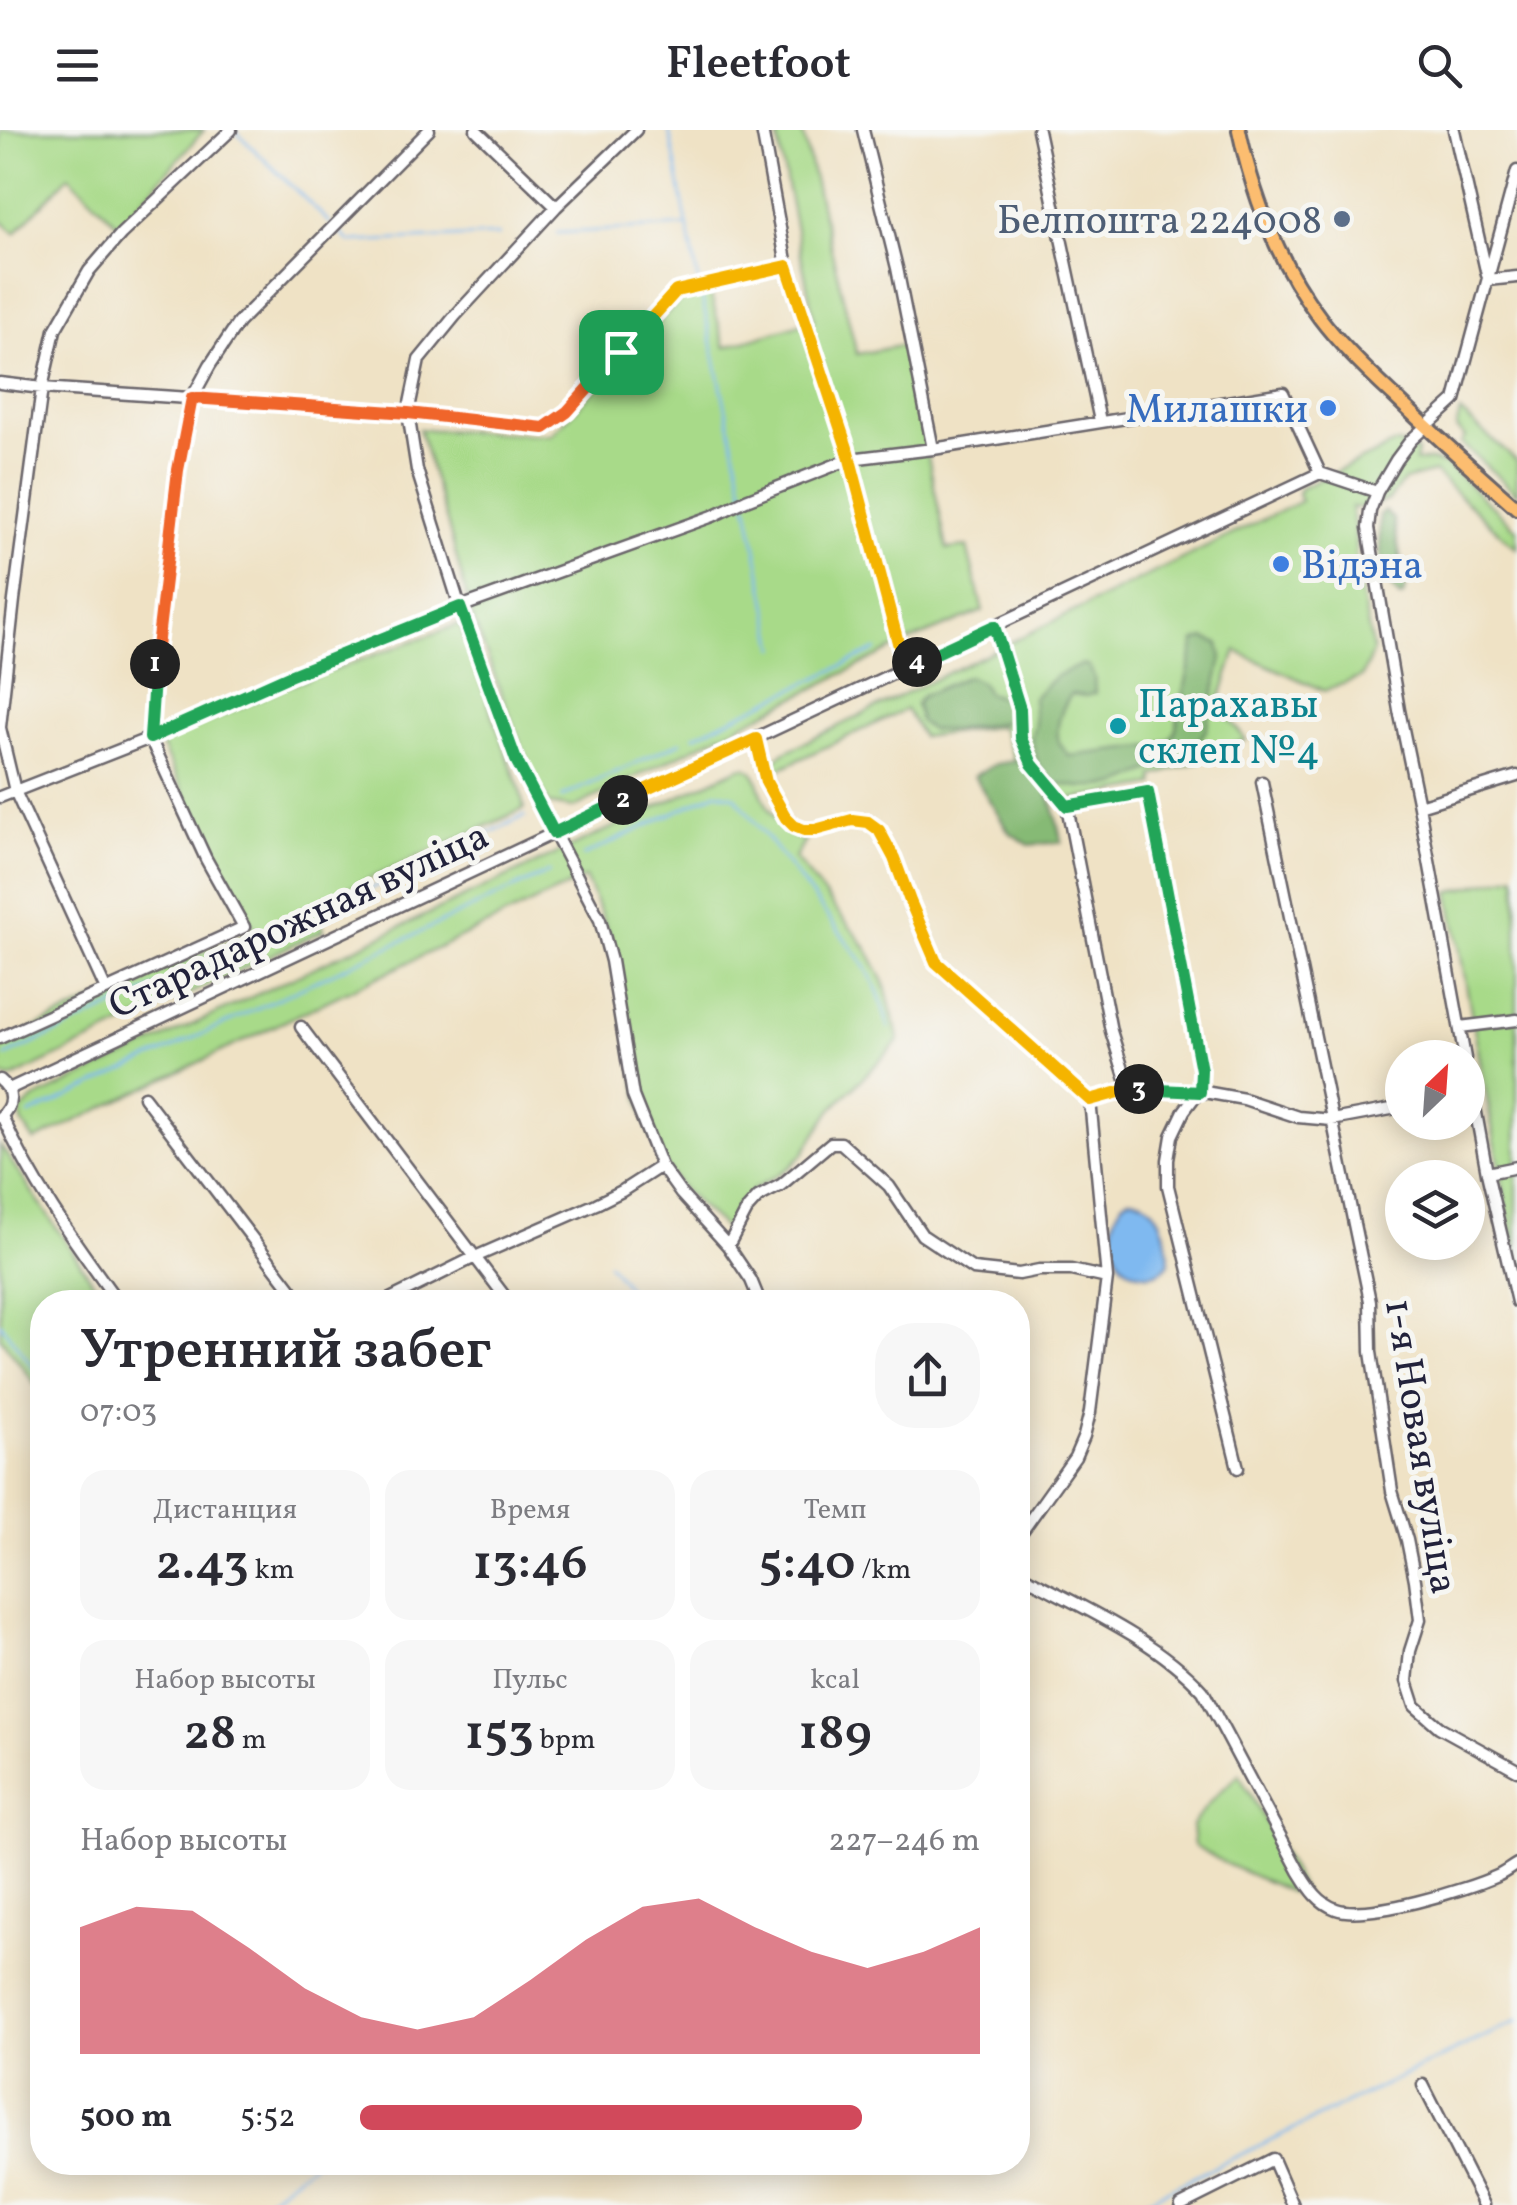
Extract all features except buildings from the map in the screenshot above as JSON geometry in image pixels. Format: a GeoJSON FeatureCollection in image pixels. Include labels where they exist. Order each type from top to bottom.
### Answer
{"type":"FeatureCollection","features":[{"type":"Feature","properties":{"kind":"main road"},"geometry":{"type":"LineString","coordinates":[[1239,130],[1267,222],[1319,317],[1426,427],[1517,508]]}},
{"type":"Feature","properties":{"kind":"street"},"geometry":{"type":"LineString","coordinates":[[106,990],[14,791],[0,727],[42,388],[55,330],[89,271],[121,234],[231,130]]}},
{"type":"Feature","properties":{"kind":"street"},"geometry":{"type":"LineString","coordinates":[[150,738],[178,470],[192,398],[238,322],[429,130]]}},
{"type":"Feature","properties":{"kind":"street"},"geometry":{"type":"LineString","coordinates":[[476,130],[556,207]]}},
{"type":"Feature","properties":{"kind":"street"},"geometry":{"type":"LineString","coordinates":[[636,130],[556,207],[419,360],[408,413],[417,470],[460,607],[516,760],[600,920],[632,1096],[661,1166],[680,1194],[728,1246],[755,1290]]}},
{"type":"Feature","properties":{"kind":"street"},"geometry":{"type":"LineString","coordinates":[[762,130],[787,266],[850,459],[906,667]]}},
{"type":"Feature","properties":{"kind":"street"},"geometry":{"type":"LineString","coordinates":[[863,130],[897,268],[932,449]]}},
{"type":"Feature","properties":{"kind":"street"},"geometry":{"type":"LineString","coordinates":[[1038,130],[1100,421]]}},
{"type":"Feature","properties":{"kind":"street"},"geometry":{"type":"LineString","coordinates":[[1454,130],[1488,280]]}},
{"type":"Feature","properties":{"kind":"street"},"geometry":{"type":"LineString","coordinates":[[1463,1040],[1368,528],[1376,492],[1411,440],[1455,400],[1517,171]]}},
{"type":"Feature","properties":{"kind":"street"},"geometry":{"type":"LineString","coordinates":[[0,383],[408,413],[544,428],[567,412],[676,291],[787,266]]}},
{"type":"Feature","properties":{"kind":"street"},"geometry":{"type":"LineString","coordinates":[[1488,280],[1517,277]]}},
{"type":"Feature","properties":{"kind":"street"},"geometry":{"type":"LineString","coordinates":[[0,797],[460,607],[714,516],[850,459],[1284,393],[1320,472],[1376,492]]}},
{"type":"Feature","properties":{"kind":"street","name":"Старадарожная вуліца"},"geometry":{"type":"LineString","coordinates":[[4,1085],[756,739],[1320,472]]}},
{"type":"Feature","properties":{"kind":"street"},"geometry":{"type":"LineString","coordinates":[[994,626],[1020,709],[1021,738],[1032,764],[1067,806],[1112,1031],[1130,1089]]}},
{"type":"Feature","properties":{"kind":"street","name":"Старадарожная вуліца"},"geometry":{"type":"LineString","coordinates":[[0,1038],[244,927],[206,859],[150,738]]}},
{"type":"Feature","properties":{"kind":"street"},"geometry":{"type":"LineString","coordinates":[[756,739],[766,782],[786,818],[804,830],[852,820],[868,822],[879,830],[936,962],[1090,1100],[1107,1278],[1090,1412],[1075,1457],[1030,1520]]}},
{"type":"Feature","properties":{"kind":"street"},"geometry":{"type":"LineString","coordinates":[[1420,806],[1517,776]]}},
{"type":"Feature","properties":{"kind":"street","name":"1-я Новая вуліца"},"geometry":{"type":"LineString","coordinates":[[1262,782],[1370,1300],[1371,1352],[1392,1491],[1407,1540],[1420,1620],[1410,1651],[1407,1681],[1414,1706],[1428,1719],[1517,1770]]}},
{"type":"Feature","properties":{"kind":"street"},"geometry":{"type":"LineString","coordinates":[[1067,806],[1148,792],[1201,1070],[1200,1092],[1184,1110],[1172,1136],[1168,1186],[1238,1468]]}},
{"type":"Feature","properties":{"kind":"street"},"geometry":{"type":"LineString","coordinates":[[1460,1027],[1517,1020]]}},
{"type":"Feature","properties":{"kind":"street"},"geometry":{"type":"LineString","coordinates":[[301,1027],[501,1290]]}},
{"type":"Feature","properties":{"kind":"street"},"geometry":{"type":"LineString","coordinates":[[4,1085],[9,1106],[1,1116],[19,1155],[56,1217],[109,1290]]}},
{"type":"Feature","properties":{"kind":"street"},"geometry":{"type":"LineString","coordinates":[[1090,1100],[1130,1089],[1200,1092],[1244,1099],[1298,1118],[1332,1120],[1385,1110]]}},
{"type":"Feature","properties":{"kind":"street"},"geometry":{"type":"LineString","coordinates":[[144,1097],[292,1290]]}},
{"type":"Feature","properties":{"kind":"street"},"geometry":{"type":"LineString","coordinates":[[1480,1140],[1517,1302]]}},
{"type":"Feature","properties":{"kind":"street"},"geometry":{"type":"LineString","coordinates":[[728,1246],[758,1197],[781,1185],[831,1143],[842,1143],[889,1186],[922,1235],[973,1269],[1019,1274],[1071,1270],[1107,1278]]}},
{"type":"Feature","properties":{"kind":"street"},"geometry":{"type":"LineString","coordinates":[[408,1290],[622,1192],[661,1166]]}},
{"type":"Feature","properties":{"kind":"street"},"geometry":{"type":"LineString","coordinates":[[1487,1173],[1517,1167]]}},
{"type":"Feature","properties":{"kind":"street"},"geometry":{"type":"LineString","coordinates":[[1030,1579],[1185,1670],[1204,1691],[1317,1898],[1338,1910],[1364,1912],[1460,1889],[1498,1876],[1517,1864]]}},
{"type":"Feature","properties":{"kind":"street"},"geometry":{"type":"LineString","coordinates":[[1424,2085],[1484,2205]]}},
{"type":"Feature","properties":{"kind":"street"},"geometry":{"type":"LineString","coordinates":[[1181,2205],[1273,2159],[1292,2205]]}},
{"type":"Feature","properties":{"kind":"green space"},"geometry":{"type":"Polygon","coordinates":[[[0,130],[204,130],[119,226],[69,176],[15,233],[0,220],[0,130]]]}},
{"type":"Feature","properties":{"kind":"green space"},"geometry":{"type":"Polygon","coordinates":[[[776,130],[802,130],[857,354],[905,345],[947,549],[967,547],[983,611],[907,642],[573,808],[549,804],[531,771],[472,617],[419,429],[551,435],[681,299],[710,292],[725,347],[814,320],[776,130]]]}},
{"type":"Feature","properties":{"kind":"green space"},"geometry":{"type":"Polygon","coordinates":[[[1460,412],[1517,461],[1517,494],[1461,443],[1465,437],[1456,429],[1460,412]]]}},
{"type":"Feature","properties":{"kind":"green space"},"geometry":{"type":"Polygon","coordinates":[[[1397,443],[1417,452],[1415,462],[1430,460],[1448,466],[1517,529],[1517,549],[1434,472],[1404,480],[1389,500],[1363,508],[1351,507],[1356,568],[1373,651],[1362,677],[1324,691],[1236,651],[1218,705],[1246,740],[1199,755],[1198,762],[1154,776],[1155,785],[1070,800],[1052,796],[1040,780],[1015,761],[1001,726],[922,737],[906,709],[779,769],[774,781],[770,767],[783,753],[1301,501],[1299,489],[1397,443]]]}},
{"type":"Feature","properties":{"kind":"green space"},"geometry":{"type":"Polygon","coordinates":[[[1384,511],[1393,519],[1406,587],[1400,597],[1387,580],[1381,559],[1380,514],[1384,511]]]}},
{"type":"Feature","properties":{"kind":"green space"},"geometry":{"type":"Polygon","coordinates":[[[460,624],[524,809],[316,903],[324,930],[10,1079],[0,1075],[0,1043],[255,929],[236,903],[160,743],[282,688],[460,624]]]}},
{"type":"Feature","properties":{"kind":"green space"},"geometry":{"type":"Polygon","coordinates":[[[1204,638],[1219,644],[1222,658],[1206,731],[1185,755],[1117,785],[1079,787],[1054,783],[1038,765],[1031,738],[1035,724],[1033,698],[1056,676],[1083,664],[1089,666],[1094,677],[1095,693],[1071,694],[1062,710],[1058,736],[1069,756],[1153,746],[1170,740],[1195,641],[1204,638]]]}},
{"type":"Feature","properties":{"kind":"green space"},"geometry":{"type":"Polygon","coordinates":[[[968,676],[982,683],[987,693],[1006,699],[1012,713],[1005,722],[930,730],[920,722],[916,704],[922,696],[968,676]]]}},
{"type":"Feature","properties":{"kind":"green space"},"geometry":{"type":"Polygon","coordinates":[[[1015,761],[1045,785],[1062,842],[1029,845],[1009,832],[974,776],[996,764],[1015,761]]]}},
{"type":"Feature","properties":{"kind":"green space"},"geometry":{"type":"Polygon","coordinates":[[[746,767],[755,775],[778,823],[805,841],[795,858],[866,947],[884,982],[899,1041],[831,1110],[803,1154],[790,1167],[754,1189],[731,1227],[725,1229],[680,1186],[651,1134],[635,1080],[614,954],[585,878],[34,1141],[22,1122],[20,1111],[34,1099],[746,767]]]}},
{"type":"Feature","properties":{"kind":"green space"},"geometry":{"type":"Polygon","coordinates":[[[1515,875],[1517,882],[1517,1261],[1485,1087],[1485,1040],[1476,1040],[1449,892],[1515,875]]]}},
{"type":"Feature","properties":{"kind":"green space"},"geometry":{"type":"Polygon","coordinates":[[[0,1145],[99,1290],[30,1290],[30,1377],[0,1337],[0,1145]]]}},
{"type":"Feature","properties":{"kind":"green space"},"geometry":{"type":"Polygon","coordinates":[[[1239,1774],[1308,1900],[1226,1864],[1194,1845],[1192,1825],[1239,1774]]]}},
{"type":"Feature","properties":{"kind":"water"},"geometry":{"type":"Polygon","coordinates":[[[1129,1198],[1148,1205],[1160,1221],[1169,1263],[1164,1269],[1144,1274],[1119,1259],[1113,1235],[1115,1217],[1129,1198]]]}},
{"type":"Feature","properties":{"kind":"waterway"},"geometry":{"type":"LineString","coordinates":[[669,130],[698,281]]}},
{"type":"Feature","properties":{"kind":"waterway"},"geometry":{"type":"LineString","coordinates":[[235,131],[330,223]]}},
{"type":"Feature","properties":{"kind":"waterway"},"geometry":{"type":"LineString","coordinates":[[557,233],[685,226]]}},
{"type":"Feature","properties":{"kind":"waterway"},"geometry":{"type":"LineString","coordinates":[[335,228],[350,242],[499,235]]}},
{"type":"Feature","properties":{"kind":"waterway"},"geometry":{"type":"LineString","coordinates":[[700,289],[745,496]]}},
{"type":"Feature","properties":{"kind":"waterway"},"geometry":{"type":"LineString","coordinates":[[747,503],[776,648]]}},
{"type":"Feature","properties":{"kind":"waterway"},"geometry":{"type":"LineString","coordinates":[[694,736],[876,650]]}},
{"type":"Feature","properties":{"kind":"waterway"},"geometry":{"type":"LineString","coordinates":[[562,797],[681,742]]}},
{"type":"Feature","properties":{"kind":"waterway"},"geometry":{"type":"LineString","coordinates":[[583,856],[717,792],[735,796],[862,961],[877,988],[889,1028]]}},
{"type":"Feature","properties":{"kind":"waterway"},"geometry":{"type":"LineString","coordinates":[[323,911],[525,816]]}},
{"type":"Feature","properties":{"kind":"waterway"},"geometry":{"type":"LineString","coordinates":[[29,1115],[549,872]]}},
{"type":"Feature","properties":{"kind":"waterway"},"geometry":{"type":"LineString","coordinates":[[6,1056],[257,941]]}},
{"type":"Feature","properties":{"kind":"waterway"},"geometry":{"type":"LineString","coordinates":[[608,1263],[629,1290]]}},
{"type":"Feature","properties":{"kind":"waterway"},"geometry":{"type":"LineString","coordinates":[[0,1323],[30,1363]]}},
{"type":"Feature","properties":{"kind":"waterway"},"geometry":{"type":"LineString","coordinates":[[1136,2205],[1517,2021]]}},
{"type":"Feature","properties":{"kind":"waterway"},"geometry":{"type":"LineString","coordinates":[[259,2205],[298,2175]]}},
{"type":"Feature","properties":{"kind":"place","name":"Белпошта 224008"},"geometry":{"type":"Point","coordinates":[1342,219]}},
{"type":"Feature","properties":{"kind":"place","name":"Милашки"},"geometry":{"type":"Point","coordinates":[1328,408]}},
{"type":"Feature","properties":{"kind":"place","name":"Відэна"},"geometry":{"type":"Point","coordinates":[1281,564]}},
{"type":"Feature","properties":{"kind":"place","name":"Парахавы склеп №4"},"geometry":{"type":"Point","coordinates":[1118,726]}},
{"type":"Feature","properties":{"kind":"route"},"geometry":{"type":"LineString","coordinates":[[787,266],[847,448],[906,667],[994,626],[1020,709],[1021,738],[1032,764],[1067,806],[1148,792],[1201,1070],[1200,1092],[1130,1089],[1090,1100],[936,962],[879,830],[868,822],[852,820],[804,830],[786,818],[766,782],[756,739],[554,833],[516,760],[460,607],[289,676],[150,738],[157,634],[178,470],[192,398],[408,413],[544,428],[567,412],[621,352],[676,291],[787,266]]}}]}
